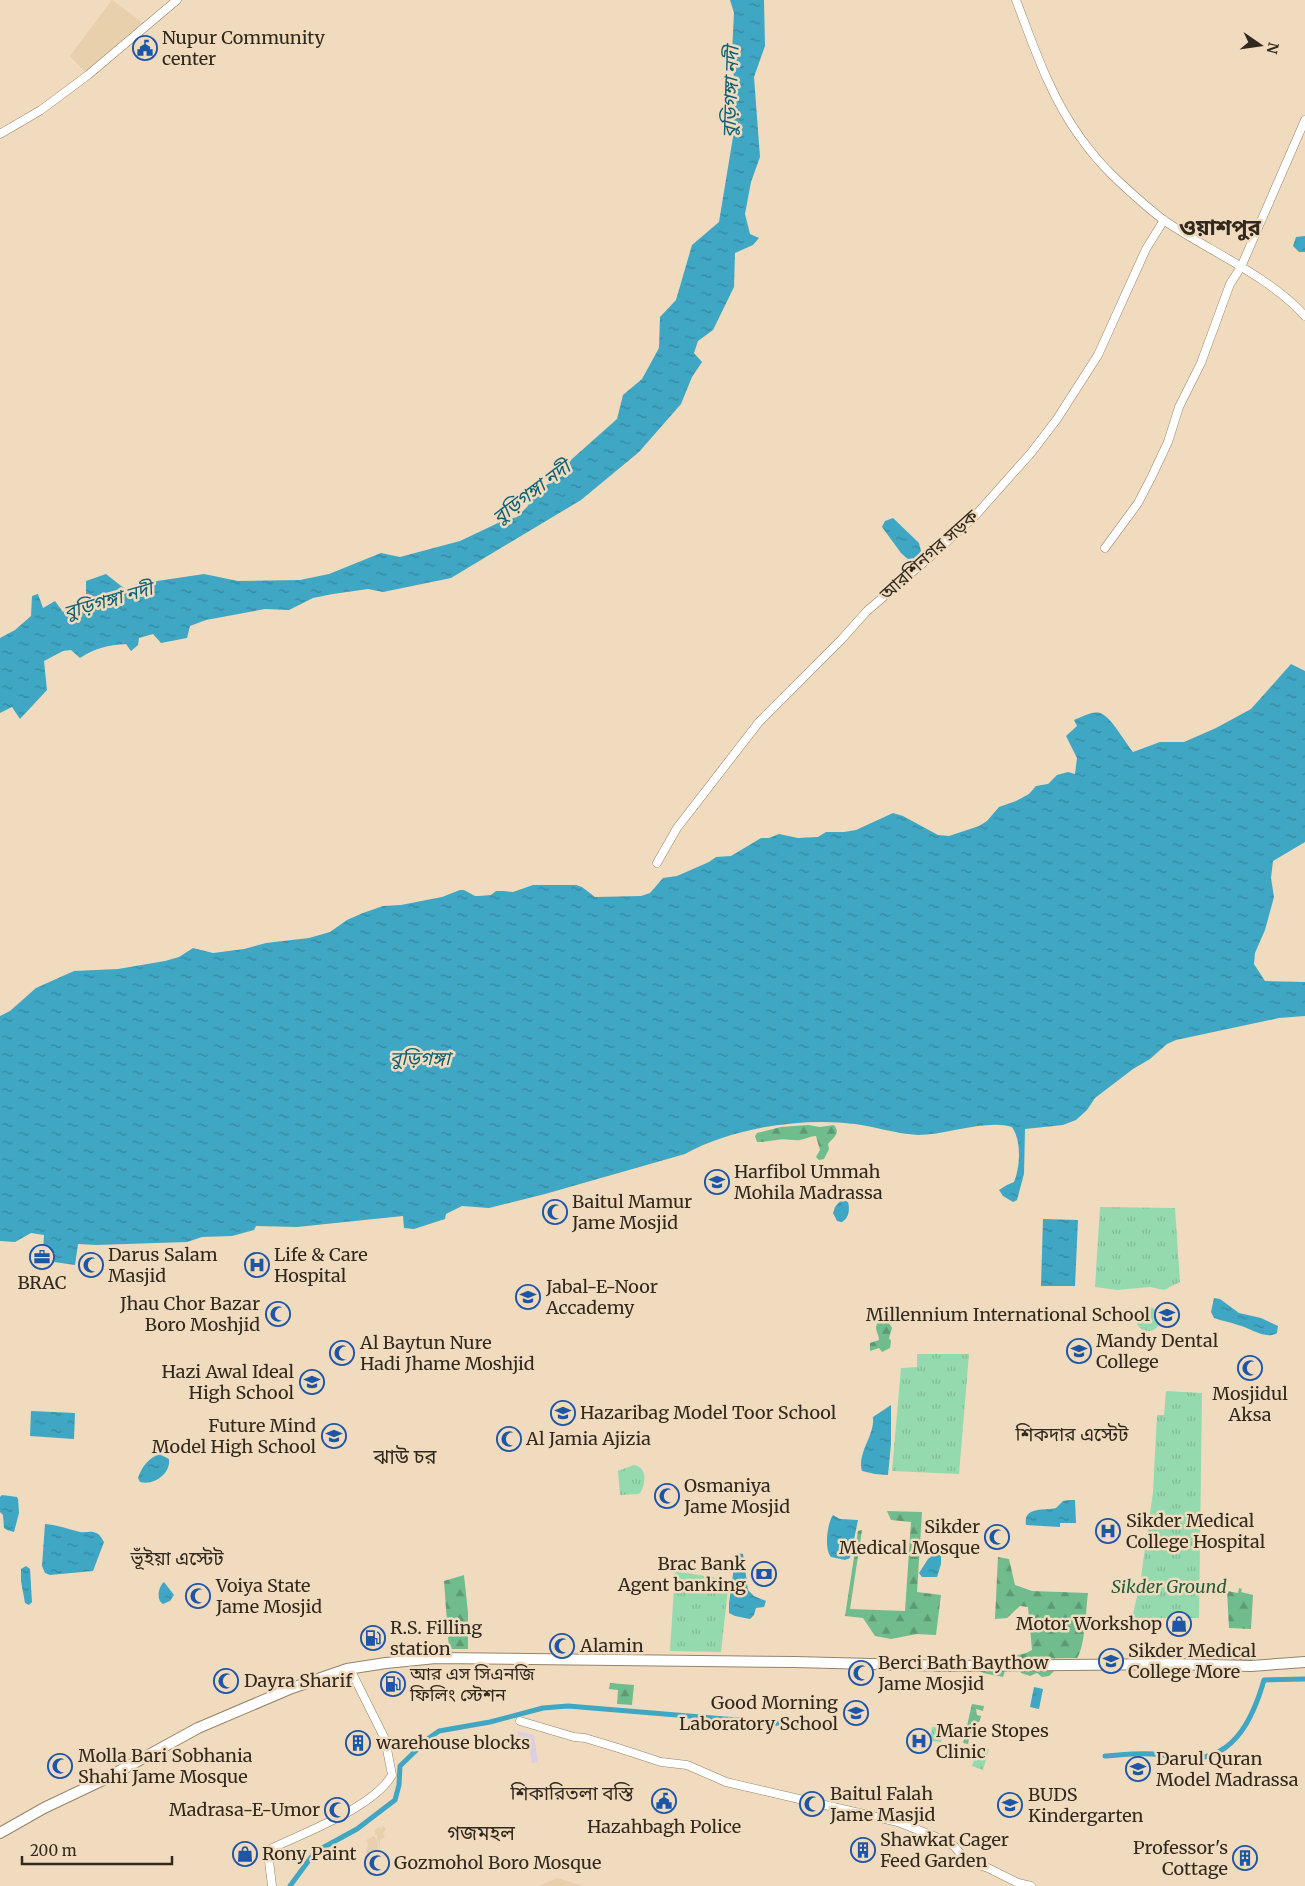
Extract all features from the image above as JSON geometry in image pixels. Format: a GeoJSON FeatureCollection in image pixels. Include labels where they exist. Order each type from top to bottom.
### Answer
{"type":"FeatureCollection","features":[{"type":"Feature","properties":{"kind":"highway"},"geometry":{"type":"LineString","coordinates":[[0,1833],[198,1728],[292,1688],[350,1669],[386,1663],[436,1658],[794,1662],[949,1666],[1170,1664],[1251,1666],[1305,1662]]}},
{"type":"Feature","properties":{"kind":"street"},"geometry":{"type":"LineString","coordinates":[[0,134],[41,110],[88,75],[178,0]]}},
{"type":"Feature","properties":{"kind":"street"},"geometry":{"type":"LineString","coordinates":[[1016,0],[1042,70],[1081,139],[1099,162],[1115,179],[1164,220],[1241,267],[1282,295],[1305,316]]}},
{"type":"Feature","properties":{"kind":"street"},"geometry":{"type":"LineString","coordinates":[[1105,548],[1138,503],[1168,442],[1179,407],[1201,363],[1230,284],[1241,267],[1305,120]]}},
{"type":"Feature","properties":{"kind":"street","name":"আরশিনগর সড়ক"},"geometry":{"type":"LineString","coordinates":[[657,863],[677,828],[759,722],[841,640],[867,611],[974,517],[1036,447],[1057,420],[1098,355],[1146,249],[1164,220]]}},
{"type":"Feature","properties":{"kind":"street"},"geometry":{"type":"LineString","coordinates":[[272,1886],[269,1861],[270,1849],[355,1807],[387,1784],[392,1775],[385,1739],[350,1669]]}},
{"type":"Feature","properties":{"kind":"street"},"geometry":{"type":"LineString","coordinates":[[520,1721],[620,1748],[661,1762],[687,1765],[726,1782],[898,1822],[954,1846],[965,1859],[973,1863],[988,1868],[1018,1883],[1031,1886]]}},
{"type":"Feature","properties":{"kind":"shaded area"},"geometry":{"type":"Polygon","coordinates":[[[112,0],[146,25],[88,75],[70,56],[112,0]]]}},
{"type":"Feature","properties":{"kind":"shaded area"},"geometry":{"type":"Polygon","coordinates":[[[517,1731],[534,1735],[538,1762],[532,1763],[529,1746],[518,1745],[517,1731]]]}},
{"type":"Feature","properties":{"kind":"shaded area"},"geometry":{"type":"Polygon","coordinates":[[[383,1826],[386,1829],[383,1834],[385,1837],[380,1840],[380,1850],[375,1830],[379,1827],[381,1829],[383,1826]]]}},
{"type":"Feature","properties":{"kind":"shaded area"},"geometry":{"type":"Polygon","coordinates":[[[374,1836],[377,1840],[379,1854],[367,1855],[366,1848],[369,1846],[366,1840],[374,1836]]]}},
{"type":"Feature","properties":{"kind":"shaded area"},"geometry":{"type":"Polygon","coordinates":[[[558,1878],[582,1886],[539,1886],[558,1878]]]}},
{"type":"Feature","properties":{"kind":"green space"},"geometry":{"type":"Polygon","coordinates":[[[808,1125],[820,1127],[834,1125],[836,1128],[837,1131],[828,1144],[829,1149],[824,1159],[819,1160],[816,1157],[820,1150],[816,1136],[800,1140],[783,1139],[757,1142],[755,1136],[757,1133],[781,1127],[808,1125]]]}},
{"type":"Feature","properties":{"kind":"green space"},"geometry":{"type":"Polygon","coordinates":[[[1100,1207],[1175,1208],[1180,1282],[1164,1290],[1150,1287],[1117,1290],[1095,1287],[1100,1207]]]}},
{"type":"Feature","properties":{"kind":"green space"},"geometry":{"type":"Polygon","coordinates":[[[1148,1307],[1156,1311],[1160,1319],[1156,1327],[1148,1331],[1140,1327],[1136,1319],[1140,1311],[1148,1307]]]}},
{"type":"Feature","properties":{"kind":"green space"},"geometry":{"type":"Polygon","coordinates":[[[878,1322],[889,1323],[892,1328],[889,1338],[891,1341],[890,1348],[882,1352],[879,1348],[870,1351],[870,1343],[879,1340],[876,1327],[878,1322]]]}},
{"type":"Feature","properties":{"kind":"green space"},"geometry":{"type":"Polygon","coordinates":[[[917,1354],[969,1354],[959,1474],[892,1471],[901,1368],[917,1367],[917,1354]]]}},
{"type":"Feature","properties":{"kind":"green space","name":"Sikder Ground"},"geometry":{"type":"Polygon","coordinates":[[[1166,1391],[1202,1393],[1199,1618],[1132,1618],[1140,1584],[1153,1492],[1157,1415],[1164,1415],[1166,1391]]]}},
{"type":"Feature","properties":{"kind":"green space"},"geometry":{"type":"Polygon","coordinates":[[[634,1465],[639,1466],[644,1473],[641,1491],[639,1494],[620,1495],[618,1471],[634,1465]]]}},
{"type":"Feature","properties":{"kind":"green space"},"geometry":{"type":"Polygon","coordinates":[[[887,1511],[922,1512],[917,1592],[941,1595],[936,1635],[917,1634],[891,1639],[875,1636],[863,1618],[845,1616],[858,1531],[862,1530],[850,1609],[905,1611],[911,1522],[891,1520],[887,1511]]]}},
{"type":"Feature","properties":{"kind":"green space"},"geometry":{"type":"Polygon","coordinates":[[[998,1557],[1009,1559],[1015,1585],[1032,1591],[1088,1593],[1082,1646],[1077,1658],[1008,1659],[1032,1650],[1028,1607],[1020,1606],[1007,1618],[995,1619],[998,1557]]]}},
{"type":"Feature","properties":{"kind":"green space"},"geometry":{"type":"Polygon","coordinates":[[[675,1571],[729,1580],[721,1652],[670,1651],[675,1571]]]}},
{"type":"Feature","properties":{"kind":"green space"},"geometry":{"type":"Polygon","coordinates":[[[464,1575],[468,1613],[468,1649],[449,1649],[444,1581],[464,1575]]]}},
{"type":"Feature","properties":{"kind":"green space"},"geometry":{"type":"Polygon","coordinates":[[[1239,1588],[1242,1589],[1241,1592],[1253,1595],[1251,1629],[1229,1628],[1227,1591],[1238,1593],[1239,1588]]]}},
{"type":"Feature","properties":{"kind":"green space"},"geometry":{"type":"Polygon","coordinates":[[[1228,1652],[1240,1655],[1256,1654],[1254,1663],[1211,1665],[1228,1652]]]}},
{"type":"Feature","properties":{"kind":"green space"},"geometry":{"type":"Polygon","coordinates":[[[1011,1665],[1054,1665],[1055,1670],[1049,1676],[1042,1677],[1037,1673],[1030,1676],[1014,1670],[1011,1665]]]}},
{"type":"Feature","properties":{"kind":"green space"},"geometry":{"type":"Polygon","coordinates":[[[1003,1669],[1005,1671],[1003,1677],[983,1673],[981,1670],[1003,1669]]]}},
{"type":"Feature","properties":{"kind":"green space"},"geometry":{"type":"Polygon","coordinates":[[[610,1683],[634,1685],[632,1705],[617,1704],[618,1690],[609,1689],[610,1683]]]}},
{"type":"Feature","properties":{"kind":"green space"},"geometry":{"type":"Polygon","coordinates":[[[972,1704],[984,1706],[983,1711],[976,1709],[977,1715],[981,1716],[976,1726],[972,1725],[968,1744],[963,1743],[972,1704]]]}},
{"type":"Feature","properties":{"kind":"green space"},"geometry":{"type":"Polygon","coordinates":[[[932,1727],[944,1728],[941,1742],[930,1741],[932,1727]]]}},
{"type":"Feature","properties":{"kind":"green space"},"geometry":{"type":"Polygon","coordinates":[[[978,1748],[989,1749],[983,1770],[972,1766],[978,1748]]]}},
{"type":"Feature","properties":{"kind":"water","name":"বুড়িগঙ্গা নদী"},"geometry":{"type":"Polygon","coordinates":[[[730,0],[764,0],[765,46],[754,77],[760,157],[751,182],[745,214],[750,234],[759,238],[753,245],[735,253],[734,287],[713,330],[698,341],[694,353],[702,362],[692,377],[681,404],[639,452],[581,500],[451,578],[383,592],[368,589],[333,594],[313,598],[289,610],[265,609],[206,620],[190,626],[187,638],[161,643],[153,634],[139,638],[138,645],[131,651],[126,644],[113,645],[96,649],[80,658],[71,650],[63,651],[44,661],[47,690],[20,719],[12,707],[0,713],[0,638],[15,630],[31,616],[32,596],[38,594],[43,608],[55,601],[63,612],[86,599],[86,581],[106,574],[125,589],[137,584],[204,574],[238,581],[300,580],[329,574],[381,553],[400,557],[460,541],[500,522],[517,517],[527,507],[538,490],[558,478],[572,459],[617,419],[623,395],[642,379],[659,348],[660,317],[676,300],[692,245],[719,222],[734,131],[732,105],[735,96],[732,52],[734,13],[730,0]]]}},
{"type":"Feature","properties":{"kind":"water"},"geometry":{"type":"Polygon","coordinates":[[[1305,236],[1305,252],[1299,252],[1293,246],[1296,237],[1305,236]]]}},
{"type":"Feature","properties":{"kind":"water"},"geometry":{"type":"Polygon","coordinates":[[[893,518],[919,543],[921,551],[916,558],[909,560],[901,553],[882,527],[885,521],[893,518]]]}},
{"type":"Feature","properties":{"kind":"water","name":"বুড়িগঙ্গা"},"geometry":{"type":"Polygon","coordinates":[[[1291,664],[1305,671],[1305,842],[1273,861],[1271,878],[1274,897],[1265,930],[1255,953],[1254,964],[1265,981],[1305,982],[1305,1016],[1279,1018],[1176,1040],[1167,1044],[1150,1059],[1133,1069],[1095,1098],[1087,1110],[1076,1120],[1063,1125],[1025,1129],[1024,1174],[1017,1200],[1013,1202],[1003,1196],[999,1190],[1014,1182],[1018,1169],[1019,1147],[1012,1127],[1002,1125],[979,1126],[918,1135],[855,1124],[813,1122],[745,1131],[703,1145],[685,1154],[489,1208],[462,1206],[446,1214],[445,1219],[414,1229],[404,1228],[403,1216],[297,1227],[256,1226],[254,1230],[232,1236],[202,1237],[187,1242],[78,1244],[75,1265],[54,1262],[55,1253],[43,1251],[44,1235],[31,1233],[15,1242],[0,1241],[0,1016],[10,1011],[36,988],[74,971],[118,969],[165,961],[179,957],[193,948],[213,953],[244,949],[266,943],[309,938],[330,932],[347,920],[383,906],[401,905],[442,897],[460,890],[479,896],[491,895],[496,891],[513,892],[533,885],[576,885],[582,887],[595,897],[641,896],[650,893],[663,878],[677,876],[716,857],[731,856],[761,838],[769,838],[779,834],[798,838],[818,837],[826,832],[856,830],[893,813],[903,816],[938,835],[949,836],[979,826],[987,821],[999,807],[1029,794],[1036,786],[1048,784],[1057,775],[1068,772],[1075,774],[1077,758],[1066,736],[1077,726],[1074,720],[1094,713],[1104,715],[1113,724],[1133,752],[1160,742],[1184,742],[1216,728],[1251,709],[1291,664]]]}},
{"type":"Feature","properties":{"kind":"water"},"geometry":{"type":"Polygon","coordinates":[[[842,1199],[848,1202],[849,1208],[848,1216],[842,1222],[837,1221],[833,1213],[835,1207],[842,1199]]]}},
{"type":"Feature","properties":{"kind":"water"},"geometry":{"type":"Polygon","coordinates":[[[1043,1219],[1078,1220],[1075,1286],[1041,1286],[1043,1219]]]}},
{"type":"Feature","properties":{"kind":"water"},"geometry":{"type":"Polygon","coordinates":[[[1214,1298],[1220,1299],[1239,1313],[1261,1318],[1278,1326],[1277,1333],[1273,1335],[1263,1334],[1214,1318],[1211,1312],[1214,1298]]]}},
{"type":"Feature","properties":{"kind":"water"},"geometry":{"type":"Polygon","coordinates":[[[891,1405],[891,1444],[888,1475],[862,1471],[862,1457],[873,1424],[873,1417],[891,1405]]]}},
{"type":"Feature","properties":{"kind":"water"},"geometry":{"type":"Polygon","coordinates":[[[31,1411],[75,1413],[74,1439],[30,1436],[31,1411]]]}},
{"type":"Feature","properties":{"kind":"water"},"geometry":{"type":"Polygon","coordinates":[[[159,1454],[169,1459],[167,1469],[156,1480],[145,1483],[140,1482],[138,1478],[141,1470],[152,1458],[159,1454]]]}},
{"type":"Feature","properties":{"kind":"water"},"geometry":{"type":"Polygon","coordinates":[[[2,1495],[17,1497],[18,1499],[19,1513],[14,1532],[4,1528],[3,1515],[0,1512],[0,1497],[2,1495]]]}},
{"type":"Feature","properties":{"kind":"water"},"geometry":{"type":"Polygon","coordinates":[[[1075,1500],[1076,1523],[1060,1523],[1060,1527],[1026,1525],[1026,1519],[1031,1512],[1056,1508],[1063,1501],[1075,1500]]]}},
{"type":"Feature","properties":{"kind":"water"},"geometry":{"type":"Polygon","coordinates":[[[833,1515],[840,1519],[858,1520],[850,1558],[845,1560],[831,1557],[829,1553],[827,1536],[833,1515]]]}},
{"type":"Feature","properties":{"kind":"water"},"geometry":{"type":"Polygon","coordinates":[[[45,1524],[99,1534],[104,1542],[93,1571],[50,1575],[45,1573],[42,1566],[45,1524]]]}},
{"type":"Feature","properties":{"kind":"water"},"geometry":{"type":"Polygon","coordinates":[[[736,1553],[743,1554],[748,1590],[754,1596],[766,1601],[764,1607],[756,1608],[754,1615],[750,1619],[729,1613],[736,1553]]]}},
{"type":"Feature","properties":{"kind":"water"},"geometry":{"type":"Polygon","coordinates":[[[935,1554],[941,1556],[937,1577],[922,1577],[919,1573],[928,1559],[935,1554]]]}},
{"type":"Feature","properties":{"kind":"water"},"geometry":{"type":"Polygon","coordinates":[[[26,1566],[30,1569],[32,1602],[29,1605],[25,1603],[21,1581],[21,1569],[26,1566]]]}},
{"type":"Feature","properties":{"kind":"water"},"geometry":{"type":"Polygon","coordinates":[[[164,1582],[174,1595],[170,1601],[163,1604],[159,1600],[159,1593],[160,1587],[164,1582]]]}},
{"type":"Feature","properties":{"kind":"water"},"geometry":{"type":"Polygon","coordinates":[[[1034,1687],[1043,1689],[1039,1709],[1030,1707],[1034,1687]]]}},
{"type":"Feature","properties":{"kind":"waterway"},"geometry":{"type":"LineString","coordinates":[[1105,1756],[1128,1754],[1189,1758],[1209,1756],[1232,1742],[1241,1732],[1255,1707],[1264,1680],[1305,1679]]}},
{"type":"Feature","properties":{"kind":"waterway"},"geometry":{"type":"LineString","coordinates":[[290,1886],[315,1852],[357,1829],[395,1800],[399,1785],[400,1766],[439,1731],[490,1722],[543,1708],[568,1706],[798,1725]]}},
{"type":"Feature","properties":{"kind":"place","name":"Nupur Community center"},"geometry":{"type":"Point","coordinates":[145,48]}},
{"type":"Feature","properties":{"kind":"place","name":"Harfibol Ummah Mohila Madrassa"},"geometry":{"type":"Point","coordinates":[717,1182]}},
{"type":"Feature","properties":{"kind":"place","name":"Baitul Mamur Jame Mosjid"},"geometry":{"type":"Point","coordinates":[555,1212]}},
{"type":"Feature","properties":{"kind":"place","name":"BRAC"},"geometry":{"type":"Point","coordinates":[42,1257]}},
{"type":"Feature","properties":{"kind":"place","name":"Darus Salam Masjid"},"geometry":{"type":"Point","coordinates":[91,1265]}},
{"type":"Feature","properties":{"kind":"place","name":"Life & Care Hospital"},"geometry":{"type":"Point","coordinates":[257,1265]}},
{"type":"Feature","properties":{"kind":"place","name":"Jabal-E-Noor Accademy"},"geometry":{"type":"Point","coordinates":[528,1297]}},
{"type":"Feature","properties":{"kind":"place","name":"Jhau Chor Bazar Boro Moshjid"},"geometry":{"type":"Point","coordinates":[278,1314]}},
{"type":"Feature","properties":{"kind":"place","name":"Millennium International School"},"geometry":{"type":"Point","coordinates":[1167,1315]}},
{"type":"Feature","properties":{"kind":"place","name":"Mandy Dental College"},"geometry":{"type":"Point","coordinates":[1079,1351]}},
{"type":"Feature","properties":{"kind":"place","name":"Al Baytun Nure Hadi Jhame Moshjid"},"geometry":{"type":"Point","coordinates":[342,1353]}},
{"type":"Feature","properties":{"kind":"place","name":"Mosjidul Aksa"},"geometry":{"type":"Point","coordinates":[1250,1368]}},
{"type":"Feature","properties":{"kind":"place","name":"Hazi Awal Ideal High School"},"geometry":{"type":"Point","coordinates":[312,1382]}},
{"type":"Feature","properties":{"kind":"place","name":"Hazaribag Model Toor School"},"geometry":{"type":"Point","coordinates":[563,1413]}},
{"type":"Feature","properties":{"kind":"place","name":"Future Mind Model High School"},"geometry":{"type":"Point","coordinates":[334,1436]}},
{"type":"Feature","properties":{"kind":"place","name":"Al Jamia Ajizia"},"geometry":{"type":"Point","coordinates":[509,1439]}},
{"type":"Feature","properties":{"kind":"place","name":"Osmaniya Jame Mosjid"},"geometry":{"type":"Point","coordinates":[667,1496]}},
{"type":"Feature","properties":{"kind":"place","name":"Sikder Medical College Hospital"},"geometry":{"type":"Point","coordinates":[1108,1531]}},
{"type":"Feature","properties":{"kind":"place","name":"Sikder Medical Mosque"},"geometry":{"type":"Point","coordinates":[997,1537]}},
{"type":"Feature","properties":{"kind":"place","name":"Brac Bank Agent banking"},"geometry":{"type":"Point","coordinates":[764,1574]}},
{"type":"Feature","properties":{"kind":"place","name":"Voiya State Jame Mosjid"},"geometry":{"type":"Point","coordinates":[198,1596]}},
{"type":"Feature","properties":{"kind":"place","name":"Motor Workshop"},"geometry":{"type":"Point","coordinates":[1179,1624]}},
{"type":"Feature","properties":{"kind":"place","name":"R.S. Filling station"},"geometry":{"type":"Point","coordinates":[373,1638]}},
{"type":"Feature","properties":{"kind":"place","name":"Alamin"},"geometry":{"type":"Point","coordinates":[562,1646]}},
{"type":"Feature","properties":{"kind":"place","name":"Sikder Medical College More"},"geometry":{"type":"Point","coordinates":[1111,1661]}},
{"type":"Feature","properties":{"kind":"place","name":"Berci Bath Baythow Jame Mosjid"},"geometry":{"type":"Point","coordinates":[861,1673]}},
{"type":"Feature","properties":{"kind":"place","name":"Dayra Sharif"},"geometry":{"type":"Point","coordinates":[226,1681]}},
{"type":"Feature","properties":{"kind":"place","name":"আর এস সিএনজি ফিলিং স্টেশন"},"geometry":{"type":"Point","coordinates":[393,1684]}},
{"type":"Feature","properties":{"kind":"place","name":"Good Morning Laboratory School"},"geometry":{"type":"Point","coordinates":[856,1713]}},
{"type":"Feature","properties":{"kind":"place","name":"Marie Stopes Clinic"},"geometry":{"type":"Point","coordinates":[919,1741]}},
{"type":"Feature","properties":{"kind":"place","name":"warehouse blocks"},"geometry":{"type":"Point","coordinates":[358,1743]}},
{"type":"Feature","properties":{"kind":"place","name":"Molla Bari Sobhania Shahi Jame Mosque"},"geometry":{"type":"Point","coordinates":[60,1766]}},
{"type":"Feature","properties":{"kind":"place","name":"Darul Quran Model Madrassa"},"geometry":{"type":"Point","coordinates":[1138,1769]}},
{"type":"Feature","properties":{"kind":"place","name":"Hazahbagh Police"},"geometry":{"type":"Point","coordinates":[664,1801]}},
{"type":"Feature","properties":{"kind":"place","name":"Baitul Falah Jame Masjid"},"geometry":{"type":"Point","coordinates":[812,1804]}},
{"type":"Feature","properties":{"kind":"place","name":"BUDS Kindergarten"},"geometry":{"type":"Point","coordinates":[1010,1805]}},
{"type":"Feature","properties":{"kind":"place","name":"Madrasa-E-Umor"},"geometry":{"type":"Point","coordinates":[337,1810]}},
{"type":"Feature","properties":{"kind":"place","name":"Shawkat Cager Feed Garden"},"geometry":{"type":"Point","coordinates":[863,1850]}},
{"type":"Feature","properties":{"kind":"place","name":"Rony Paint"},"geometry":{"type":"Point","coordinates":[245,1854]}},
{"type":"Feature","properties":{"kind":"place","name":"Professor's Cottage"},"geometry":{"type":"Point","coordinates":[1245,1858]}},
{"type":"Feature","properties":{"kind":"place","name":"Gozmohol Boro Mosque"},"geometry":{"type":"Point","coordinates":[377,1863]}},
{"type":"Feature","properties":{"kind":"district","name":"ওয়াশপুর"},"geometry":{"type":"Point","coordinates":[1220,227]}},
{"type":"Feature","properties":{"kind":"district","name":"শিকদার এস্টেট"},"geometry":{"type":"Point","coordinates":[1072,1434]}},
{"type":"Feature","properties":{"kind":"district","name":"ঝাউ চর"},"geometry":{"type":"Point","coordinates":[405,1457]}},
{"type":"Feature","properties":{"kind":"district","name":"ভূঁইয়া এস্টেট"},"geometry":{"type":"Point","coordinates":[177,1558]}},
{"type":"Feature","properties":{"kind":"district","name":"শিকারিতলা বস্তি"},"geometry":{"type":"Point","coordinates":[572,1793]}},
{"type":"Feature","properties":{"kind":"district","name":"গজমহল"},"geometry":{"type":"Point","coordinates":[481,1833]}}]}
